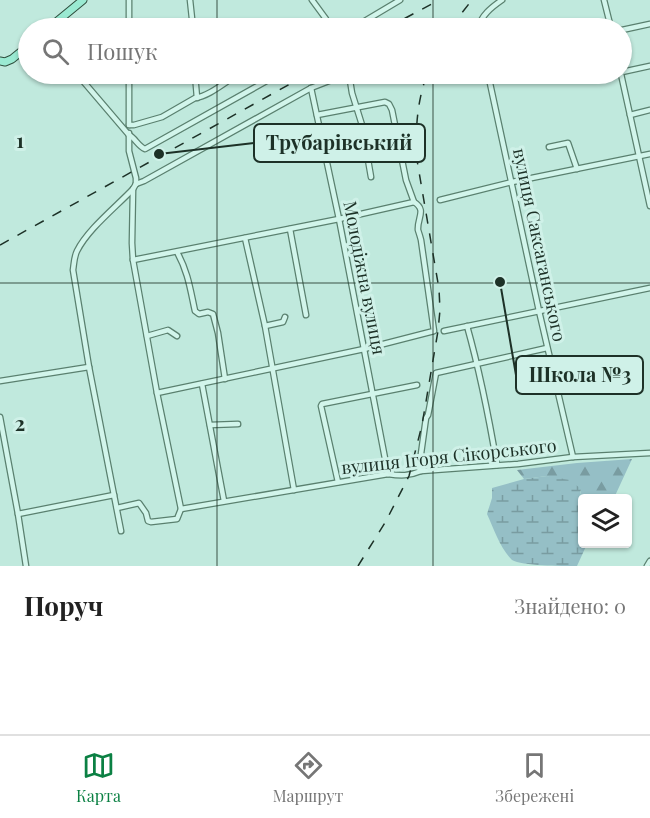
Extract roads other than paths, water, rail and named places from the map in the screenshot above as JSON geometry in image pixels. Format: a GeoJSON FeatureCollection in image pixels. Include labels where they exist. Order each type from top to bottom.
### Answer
{"type":"FeatureCollection","features":[{"type":"Feature","properties":{"kind":"main road"},"geometry":{"type":"LineString","coordinates":[[60,18],[79,1]]}},
{"type":"Feature","properties":{"kind":"main road"},"geometry":{"type":"LineString","coordinates":[[3,61],[12,59],[18,54]]}},
{"type":"Feature","properties":{"kind":"street"},"geometry":{"type":"LineString","coordinates":[[129,0],[129,18]]}},
{"type":"Feature","properties":{"kind":"street"},"geometry":{"type":"LineString","coordinates":[[190,0],[192,18]]}},
{"type":"Feature","properties":{"kind":"street"},"geometry":{"type":"LineString","coordinates":[[312,0],[325,18]]}},
{"type":"Feature","properties":{"kind":"street"},"geometry":{"type":"LineString","coordinates":[[370,18],[400,0]]}},
{"type":"Feature","properties":{"kind":"street"},"geometry":{"type":"LineString","coordinates":[[482,18],[502,0]]}},
{"type":"Feature","properties":{"kind":"street"},"geometry":{"type":"LineString","coordinates":[[604,0],[608,18]]}},
{"type":"Feature","properties":{"kind":"street"},"geometry":{"type":"LineString","coordinates":[[632,28],[650,24]]}},
{"type":"Feature","properties":{"kind":"street"},"geometry":{"type":"LineString","coordinates":[[632,70],[650,66]]}},
{"type":"Feature","properties":{"kind":"street"},"geometry":{"type":"LineString","coordinates":[[86,84],[144,149],[261,84]]}},
{"type":"Feature","properties":{"kind":"street"},"geometry":{"type":"LineString","coordinates":[[121,531],[74,281],[74,260],[77,251],[100,221],[136,184],[129,151],[129,84]]}},
{"type":"Feature","properties":{"kind":"street"},"geometry":{"type":"LineString","coordinates":[[196,84],[197,98]]}},
{"type":"Feature","properties":{"kind":"street"},"geometry":{"type":"LineString","coordinates":[[129,125],[162,117],[223,84]]}},
{"type":"Feature","properties":{"kind":"street"},"geometry":{"type":"LineString","coordinates":[[136,184],[322,84]]}},
{"type":"Feature","properties":{"kind":"street"},"geometry":{"type":"LineString","coordinates":[[350,84],[362,125],[371,177]]}},
{"type":"Feature","properties":{"kind":"street","name":"вулиця Саксаганського"},"geometry":{"type":"LineString","coordinates":[[490,84],[573,458]]}},
{"type":"Feature","properties":{"kind":"street"},"geometry":{"type":"LineString","coordinates":[[623,84],[650,202]]}},
{"type":"Feature","properties":{"kind":"street","name":"Молодіжна вулиця"},"geometry":{"type":"LineString","coordinates":[[311,88],[339,219],[388,474]]}},
{"type":"Feature","properties":{"kind":"street"},"geometry":{"type":"LineString","coordinates":[[157,393],[364,349],[435,331],[418,228],[421,208],[414,202],[406,180],[392,110],[385,102],[317,115]]}},
{"type":"Feature","properties":{"kind":"street"},"geometry":{"type":"LineString","coordinates":[[630,115],[650,110]]}},
{"type":"Feature","properties":{"kind":"street"},"geometry":{"type":"LineString","coordinates":[[325,151],[398,138]]}},
{"type":"Feature","properties":{"kind":"street"},"geometry":{"type":"LineString","coordinates":[[549,147],[568,143],[577,169]]}},
{"type":"Feature","properties":{"kind":"street"},"geometry":{"type":"LineString","coordinates":[[440,200],[512,182],[650,154]]}},
{"type":"Feature","properties":{"kind":"street"},"geometry":{"type":"LineString","coordinates":[[133,189],[133,260],[181,509]]}},
{"type":"Feature","properties":{"kind":"street"},"geometry":{"type":"LineString","coordinates":[[133,260],[414,202]]}},
{"type":"Feature","properties":{"kind":"street"},"geometry":{"type":"LineString","coordinates":[[290,229],[306,315]]}},
{"type":"Feature","properties":{"kind":"street"},"geometry":{"type":"LineString","coordinates":[[245,238],[265,326],[294,490]]}},
{"type":"Feature","properties":{"kind":"street"},"geometry":{"type":"LineString","coordinates":[[177,252],[188,274],[195,311],[199,314],[208,312],[213,314],[225,379]]}},
{"type":"Feature","properties":{"kind":"street"},"geometry":{"type":"LineString","coordinates":[[444,331],[650,288]]}},
{"type":"Feature","properties":{"kind":"street"},"geometry":{"type":"LineString","coordinates":[[265,326],[285,321]]}},
{"type":"Feature","properties":{"kind":"street"},"geometry":{"type":"LineString","coordinates":[[467,326],[487,404],[497,465]]}},
{"type":"Feature","properties":{"kind":"street"},"geometry":{"type":"LineString","coordinates":[[147,336],[168,330],[177,336]]}},
{"type":"Feature","properties":{"kind":"street"},"geometry":{"type":"LineString","coordinates":[[421,471],[419,468],[426,418],[436,373],[547,348]]}},
{"type":"Feature","properties":{"kind":"street"},"geometry":{"type":"LineString","coordinates":[[0,381],[89,367]]}},
{"type":"Feature","properties":{"kind":"street"},"geometry":{"type":"LineString","coordinates":[[202,384],[224,501]]}},
{"type":"Feature","properties":{"kind":"street"},"geometry":{"type":"LineString","coordinates":[[338,482],[322,404],[417,385]]}},
{"type":"Feature","properties":{"kind":"street"},"geometry":{"type":"LineString","coordinates":[[0,417],[26,566]]}},
{"type":"Feature","properties":{"kind":"street"},"geometry":{"type":"LineString","coordinates":[[210,425],[238,424]]}},
{"type":"Feature","properties":{"kind":"street","name":"вулиця Ігоря Сікорського"},"geometry":{"type":"LineString","coordinates":[[117,508],[139,504],[146,513],[148,521],[152,522],[177,519],[181,509],[388,474],[409,476],[421,471],[650,453]]}},
{"type":"Feature","properties":{"kind":"street"},"geometry":{"type":"LineString","coordinates":[[18,514],[114,495]]}},
{"type":"Feature","properties":{"kind":"street"},"geometry":{"type":"LineString","coordinates":[[648,566],[650,561]]}},
{"type":"Feature","properties":{"kind":"railway"},"geometry":{"type":"LineString","coordinates":[[406,18],[439,0]]}},
{"type":"Feature","properties":{"kind":"railway"},"geometry":{"type":"LineString","coordinates":[[458,18],[472,0]]}},
{"type":"Feature","properties":{"kind":"railway"},"geometry":{"type":"LineString","coordinates":[[0,245],[290,84]]}},
{"type":"Feature","properties":{"kind":"railway"},"geometry":{"type":"LineString","coordinates":[[358,566],[386,521],[409,476],[422,425],[438,331],[439,289],[416,149],[419,106],[424,84]]}},
{"type":"Feature","properties":{"kind":"place","name":"Трубарівський"},"geometry":{"type":"Point","coordinates":[159,154]}},
{"type":"Feature","properties":{"kind":"place","name":"Школа №3"},"geometry":{"type":"Point","coordinates":[500,282]}}]}
